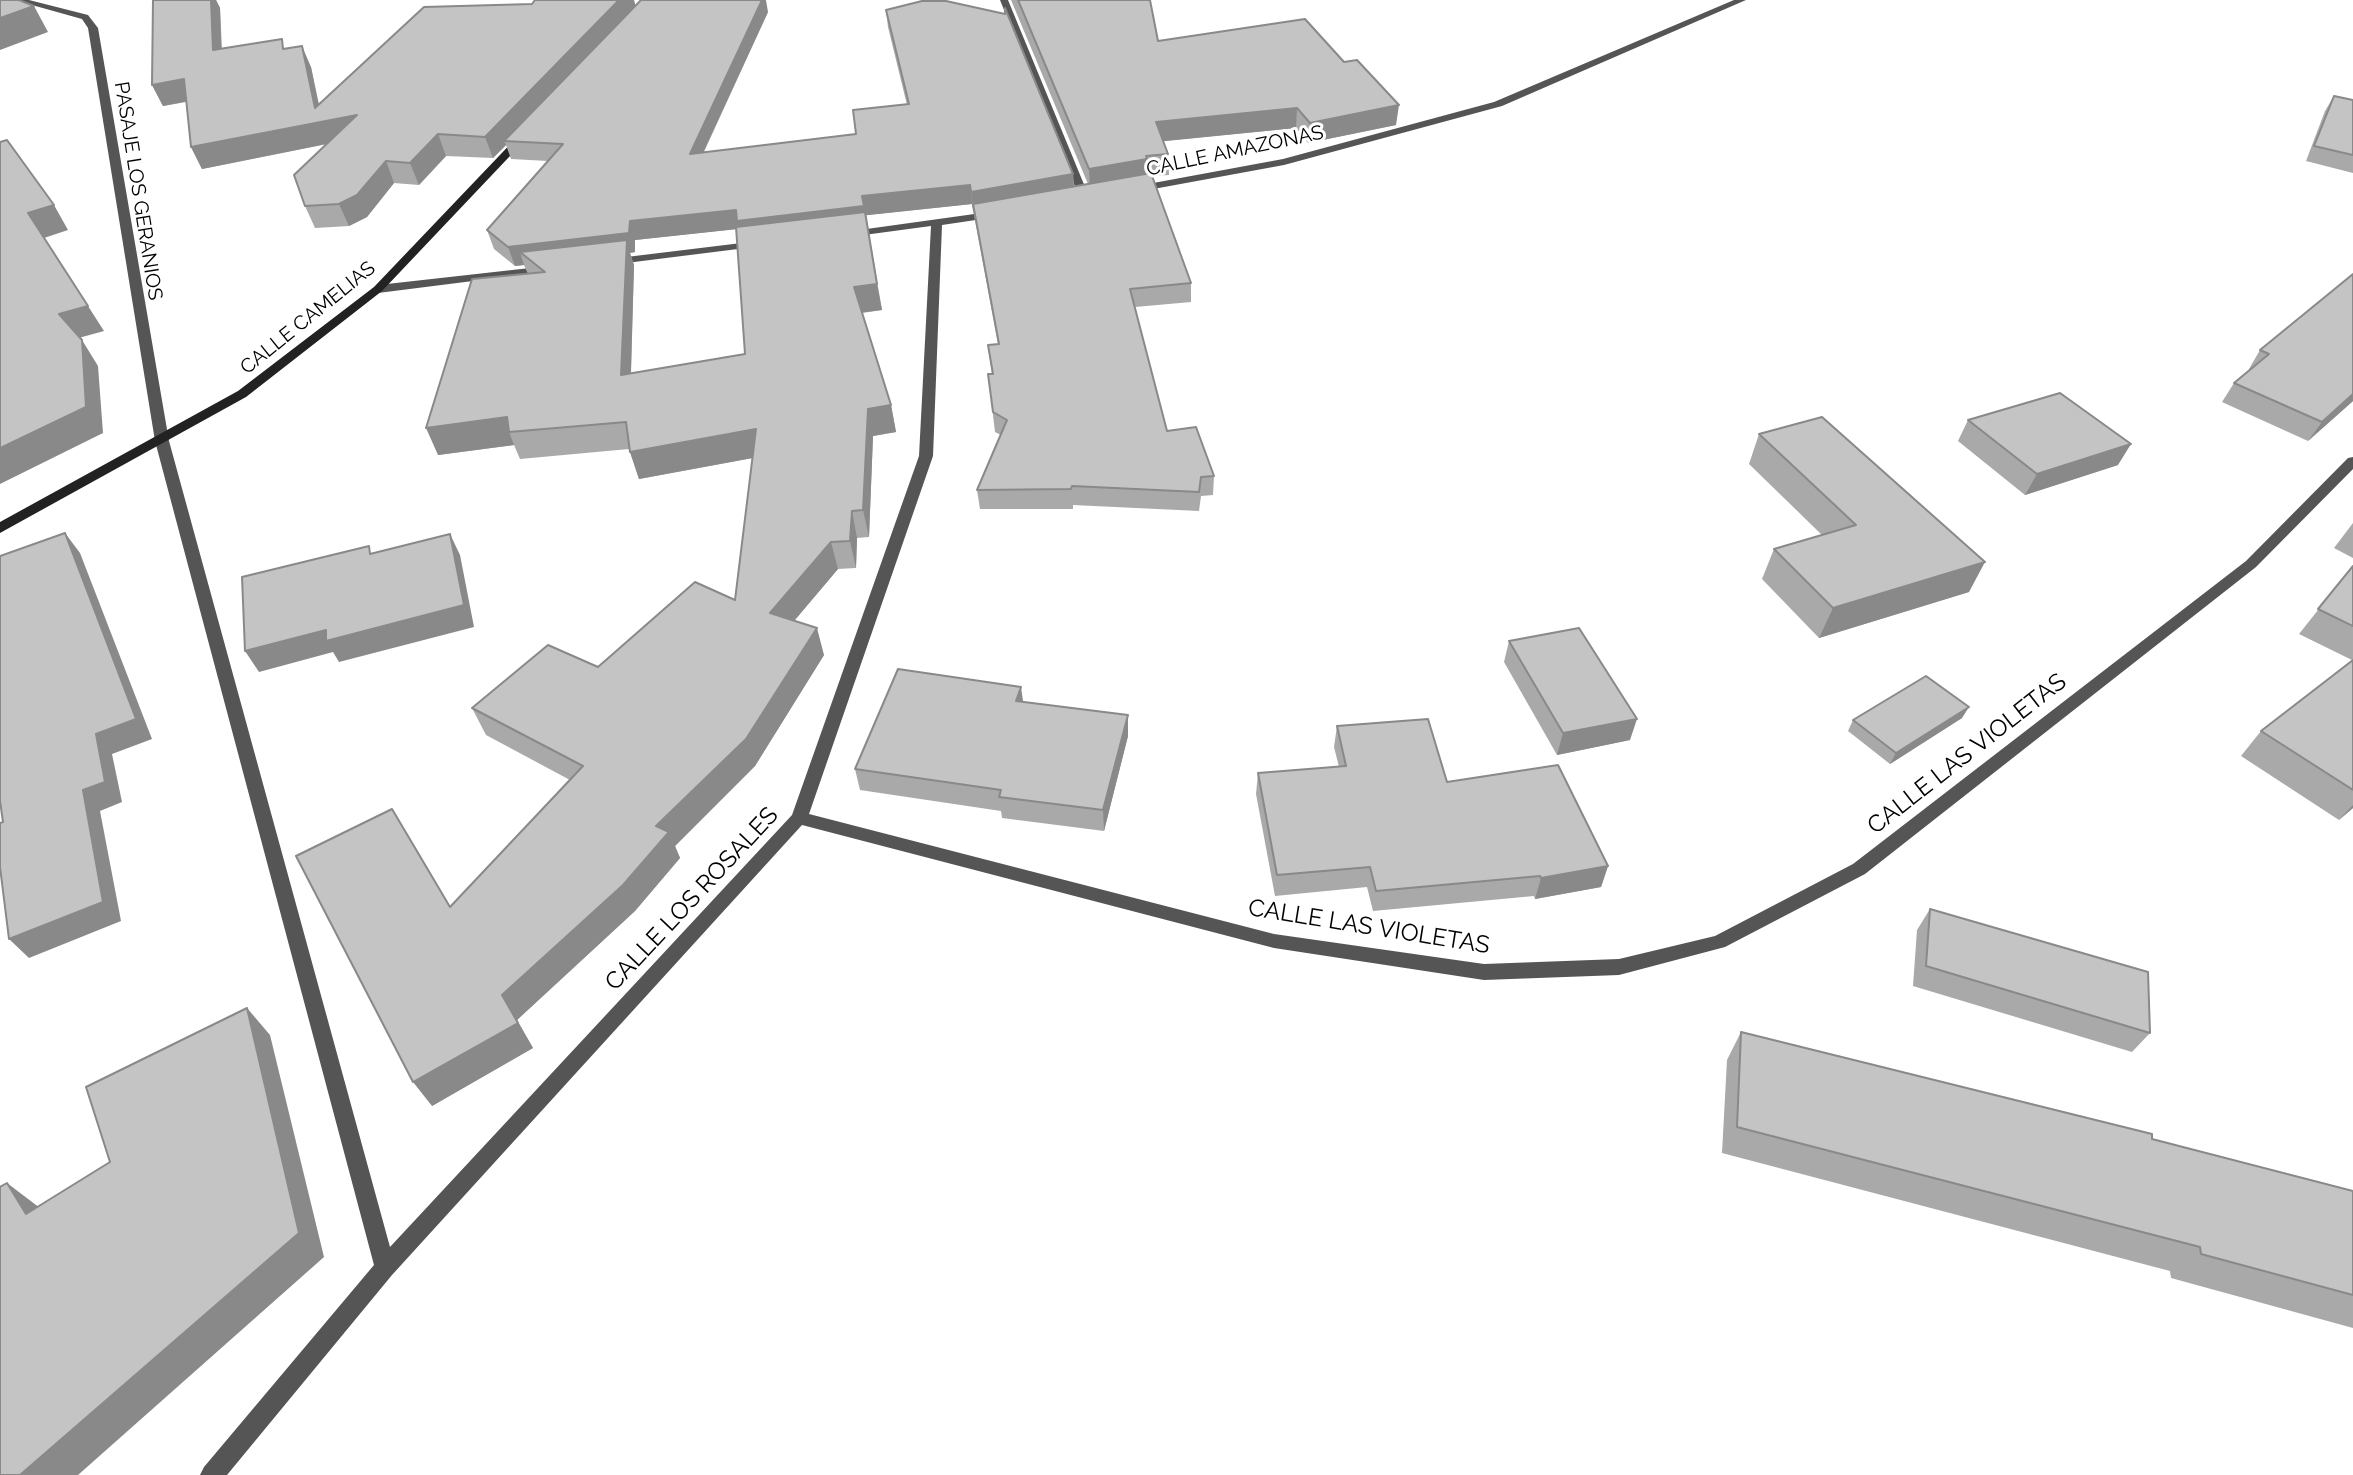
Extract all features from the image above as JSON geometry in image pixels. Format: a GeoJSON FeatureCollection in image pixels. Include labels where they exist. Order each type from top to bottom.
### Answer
{"type":"FeatureCollection","features":[{"type":"Feature","properties":{"kind":"street","name":"PASAJE LOS GERANIOS"},"geometry":{"type":"LineString","coordinates":[[18,0],[85,17],[93,28],[162,441],[385,1268]]}},
{"type":"Feature","properties":{"kind":"street"},"geometry":{"type":"LineString","coordinates":[[1004,0],[1085,199]]}},
{"type":"Feature","properties":{"kind":"street","name":"CALLE AMAZONAS"},"geometry":{"type":"LineString","coordinates":[[1131,191],[1284,162],[1498,104],[1742,0]]}},
{"type":"Feature","properties":{"kind":"street","name":"CALLE CAMELIAS"},"geometry":{"type":"LineString","coordinates":[[0,528],[242,394],[378,289],[532,127]]}},
{"type":"Feature","properties":{"kind":"street"},"geometry":{"type":"LineString","coordinates":[[1070,202],[1100,196]]}},
{"type":"Feature","properties":{"kind":"street"},"geometry":{"type":"LineString","coordinates":[[829,236],[1011,211]]}},
{"type":"Feature","properties":{"kind":"street","name":"CALLE LOS ROSALES"},"geometry":{"type":"LineString","coordinates":[[212,1475],[385,1268],[799,818],[926,456],[937,223]]}},
{"type":"Feature","properties":{"kind":"street"},"geometry":{"type":"LineString","coordinates":[[596,264],[766,244]]}},
{"type":"Feature","properties":{"kind":"street"},"geometry":{"type":"LineString","coordinates":[[378,289],[565,267]]}},
{"type":"Feature","properties":{"kind":"street","name":"CALLE LAS VIOLETAS"},"geometry":{"type":"LineString","coordinates":[[799,818],[1274,941],[1484,972],[1619,967],[1719,942],[1859,869],[2251,564],[2353,461]]}},
{"type":"Feature","properties":{"kind":"building"},"geometry":{"type":"Polygon","coordinates":[[[0,0],[19,0],[34,6],[0,18],[0,0]]]}},
{"type":"Feature","properties":{"kind":"building"},"geometry":{"type":"Polygon","coordinates":[[[153,0],[211,0],[213,50],[282,39],[283,49],[302,46],[315,108],[424,7],[532,4],[535,0],[619,0],[485,137],[438,134],[410,163],[386,161],[357,195],[339,204],[305,206],[294,175],[357,115],[191,147],[184,79],[152,85],[153,0]]]}},
{"type":"Feature","properties":{"kind":"building"},"geometry":{"type":"Polygon","coordinates":[[[641,0],[762,0],[690,154],[856,134],[853,110],[909,104],[886,10],[922,1],[946,1],[1005,14],[1005,8],[1073,174],[971,192],[970,185],[862,196],[864,206],[737,221],[736,210],[630,221],[629,233],[508,247],[487,230],[563,144],[504,141],[641,0]]]}},
{"type":"Feature","properties":{"kind":"building"},"geometry":{"type":"Polygon","coordinates":[[[1018,0],[1150,0],[1158,41],[1305,19],[1344,62],[1357,60],[1399,105],[1310,123],[1297,108],[1156,122],[1168,154],[1089,169],[1018,0]]]}},
{"type":"Feature","properties":{"kind":"building"},"geometry":{"type":"Polygon","coordinates":[[[2334,96],[2353,100],[2353,155],[2314,146],[2334,96]]]}},
{"type":"Feature","properties":{"kind":"building"},"geometry":{"type":"Polygon","coordinates":[[[7,140],[54,205],[28,213],[88,306],[59,314],[82,340],[86,407],[0,448],[0,142],[7,140]]]}},
{"type":"Feature","properties":{"kind":"building"},"geometry":{"type":"Polygon","coordinates":[[[1151,173],[1191,283],[1130,289],[1167,431],[1196,427],[1214,476],[1201,477],[1199,492],[1072,486],[1071,489],[977,490],[1007,420],[993,412],[988,374],[993,374],[988,345],[999,344],[973,204],[1151,173]]]}},
{"type":"Feature","properties":{"kind":"building"},"geometry":{"type":"Polygon","coordinates":[[[865,212],[877,284],[854,287],[891,405],[868,409],[863,510],[852,511],[850,541],[831,542],[770,613],[817,628],[746,739],[656,826],[669,832],[623,885],[502,995],[518,1023],[413,1082],[296,856],[392,809],[450,907],[583,766],[472,708],[548,645],[598,667],[695,582],[735,600],[756,429],[630,452],[626,422],[509,432],[507,417],[426,428],[472,279],[545,272],[520,252],[627,240],[621,375],[745,354],[736,227],[865,212]]]}},
{"type":"Feature","properties":{"kind":"building"},"geometry":{"type":"Polygon","coordinates":[[[2353,274],[2353,394],[2322,422],[2234,383],[2269,354],[2260,350],[2353,274]]]}},
{"type":"Feature","properties":{"kind":"building"},"geometry":{"type":"Polygon","coordinates":[[[2060,393],[2131,444],[2037,474],[1968,420],[2060,393]]]}},
{"type":"Feature","properties":{"kind":"building"},"geometry":{"type":"Polygon","coordinates":[[[1822,417],[1985,562],[1833,608],[1774,549],[1856,525],[1759,434],[1822,417]]]}},
{"type":"Feature","properties":{"kind":"building"},"geometry":{"type":"Polygon","coordinates":[[[65,533],[136,719],[96,734],[105,782],[83,790],[103,902],[9,939],[0,867],[0,823],[3,822],[0,801],[0,556],[65,533]]]}},
{"type":"Feature","properties":{"kind":"building"},"geometry":{"type":"Polygon","coordinates":[[[450,534],[464,605],[326,641],[326,630],[245,651],[242,577],[369,546],[370,554],[450,534]]]}},
{"type":"Feature","properties":{"kind":"building"},"geometry":{"type":"Polygon","coordinates":[[[2353,566],[2353,626],[2318,609],[2353,566]]]}},
{"type":"Feature","properties":{"kind":"building"},"geometry":{"type":"Polygon","coordinates":[[[1579,628],[1637,719],[1563,733],[1509,641],[1579,628]]]}},
{"type":"Feature","properties":{"kind":"building"},"geometry":{"type":"Polygon","coordinates":[[[2353,660],[2353,790],[2261,731],[2353,660]]]}},
{"type":"Feature","properties":{"kind":"building"},"geometry":{"type":"Polygon","coordinates":[[[898,669],[1021,687],[1016,701],[1128,715],[1103,810],[999,797],[1001,790],[855,769],[898,669]]]}},
{"type":"Feature","properties":{"kind":"building"},"geometry":{"type":"Polygon","coordinates":[[[1926,676],[1969,707],[1896,753],[1853,720],[1926,676]]]}},
{"type":"Feature","properties":{"kind":"building"},"geometry":{"type":"Polygon","coordinates":[[[1428,719],[1447,782],[1558,765],[1608,866],[1541,878],[1376,891],[1370,867],[1277,875],[1258,773],[1346,766],[1337,726],[1428,719]]]}},
{"type":"Feature","properties":{"kind":"building"},"geometry":{"type":"Polygon","coordinates":[[[1930,909],[2148,972],[2150,1033],[1926,966],[1930,909]]]}},
{"type":"Feature","properties":{"kind":"building"},"geometry":{"type":"Polygon","coordinates":[[[247,1008],[299,1233],[20,1475],[0,1475],[0,1187],[7,1183],[26,1214],[110,1162],[86,1087],[247,1008]]]}},
{"type":"Feature","properties":{"kind":"building"},"geometry":{"type":"Polygon","coordinates":[[[1741,1032],[2152,1134],[2152,1139],[2353,1191],[2353,1295],[2201,1254],[2200,1247],[1737,1127],[1741,1032]]]}}]}
